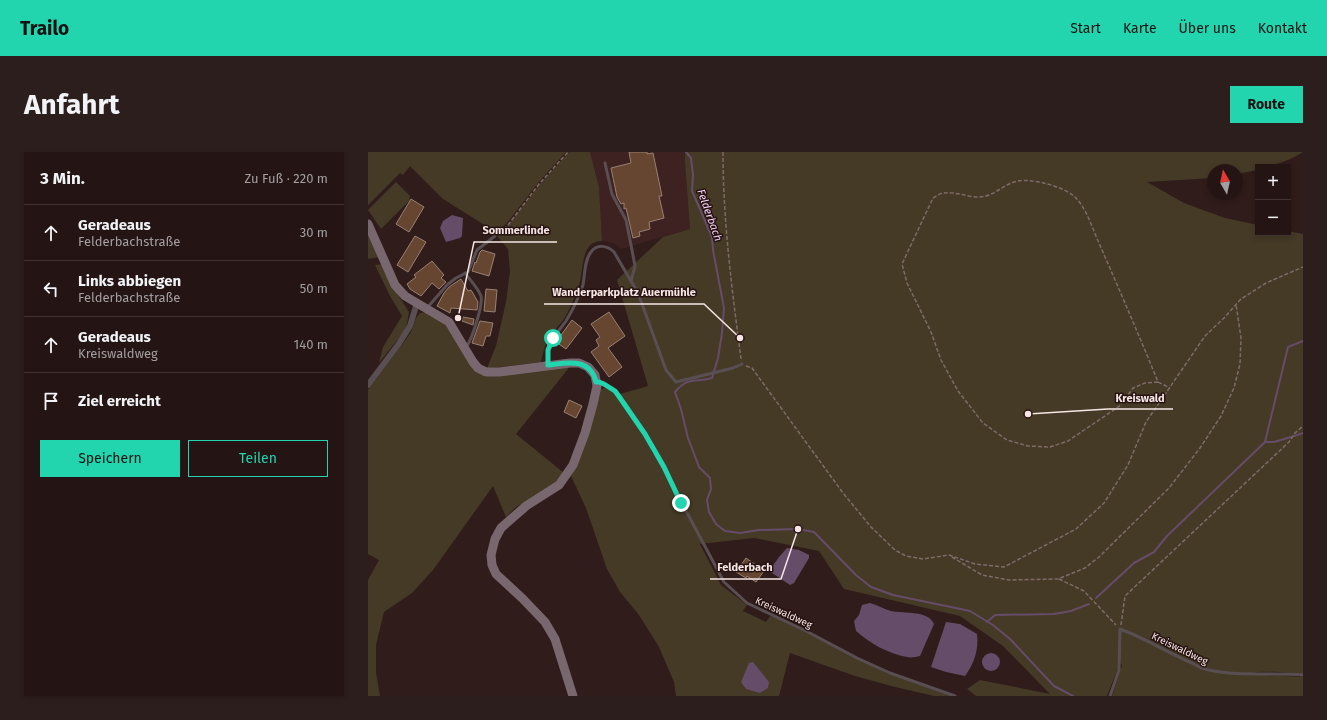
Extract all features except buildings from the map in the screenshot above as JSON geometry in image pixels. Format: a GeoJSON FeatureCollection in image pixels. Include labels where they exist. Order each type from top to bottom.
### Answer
{"type":"FeatureCollection","features":[{"type":"Feature","properties":{"kind":"street"},"geometry":{"type":"LineString","coordinates":[[368,224],[395,285],[405,296],[450,322],[476,366],[486,372],[499,372],[570,363],[584,365],[592,370],[596,382],[593,404],[574,465],[559,485],[526,506],[501,528],[495,539],[491,555],[492,565],[496,574],[545,622],[555,639],[572,696]]}},
{"type":"Feature","properties":{"kind":"street"},"geometry":{"type":"LineString","coordinates":[[368,385],[398,345],[410,326],[417,303]]}},
{"type":"Feature","properties":{"kind":"lane"},"geometry":{"type":"LineString","coordinates":[[605,163],[612,194],[626,220],[635,266],[632,281]]}},
{"type":"Feature","properties":{"kind":"lane"},"geometry":{"type":"LineString","coordinates":[[427,308],[447,285],[468,272],[477,250],[495,236]]}},
{"type":"Feature","properties":{"kind":"lane"},"geometry":{"type":"LineString","coordinates":[[548,365],[548,350],[553,338],[566,321],[575,304],[583,285],[586,265],[590,253],[597,247],[604,246],[610,248],[632,281],[638,293],[666,370],[671,378],[676,382],[742,364]]}},
{"type":"Feature","properties":{"kind":"lane"},"geometry":{"type":"LineString","coordinates":[[465,273],[476,287],[482,302],[472,337],[465,348]]}},
{"type":"Feature","properties":{"kind":"lane","name":"Kreiswaldweg"},"geometry":{"type":"LineString","coordinates":[[596,382],[599,382],[615,391],[645,434],[724,582],[741,598],[747,603],[806,630],[857,658],[890,673],[955,696]]}},
{"type":"Feature","properties":{"kind":"lane"},"geometry":{"type":"LineString","coordinates":[[1110,696],[1119,670],[1120,629]]}},
{"type":"Feature","properties":{"kind":"lane","name":"Kreiswaldweg"},"geometry":{"type":"LineString","coordinates":[[1120,629],[1133,633],[1178,657],[1208,670],[1249,674],[1266,673],[1303,675]]}},
{"type":"Feature","properties":{"kind":"path"},"geometry":{"type":"LineString","coordinates":[[495,236],[508,224],[532,192],[568,152]]}},
{"type":"Feature","properties":{"kind":"path"},"geometry":{"type":"LineString","coordinates":[[723,152],[723,191],[733,296],[742,364],[752,368],[843,493],[871,527],[895,550],[906,556],[923,559],[949,555],[975,564],[1004,567],[1076,529],[1104,503],[1128,465],[1146,422],[1205,336],[1241,299],[1266,283],[1303,267]]}},
{"type":"Feature","properties":{"kind":"path"},"geometry":{"type":"LineString","coordinates":[[1158,382],[1116,280],[1083,208],[1075,197],[1059,187],[1028,180],[1018,181],[999,189],[988,196],[974,198],[955,193],[942,193],[933,198],[902,264],[907,283],[931,332],[941,360],[958,392],[982,423],[1007,440],[1028,446],[1050,447],[1068,441],[1120,405],[1133,388],[1145,382],[1158,382],[1170,388]]}},
{"type":"Feature","properties":{"kind":"path"},"geometry":{"type":"LineString","coordinates":[[949,555],[982,576],[1009,580],[1058,579],[1085,568],[1099,557],[1169,488],[1200,448],[1221,416],[1234,388],[1240,364],[1241,338],[1236,304]]}},
{"type":"Feature","properties":{"kind":"path"},"geometry":{"type":"LineString","coordinates":[[1120,629],[1125,596],[1289,442],[1295,433],[1303,426]]}},
{"type":"Feature","properties":{"kind":"path"},"geometry":{"type":"LineString","coordinates":[[1058,579],[1084,591],[1120,629]]}},
{"type":"Feature","properties":{"kind":"shaded area"},"geometry":{"type":"Polygon","coordinates":[[[368,152],[566,152],[538,183],[507,223],[495,233],[443,199],[410,166],[403,175],[400,173],[368,205],[368,152]]]}},
{"type":"Feature","properties":{"kind":"shaded area"},"geometry":{"type":"Polygon","coordinates":[[[569,152],[590,152],[599,187],[602,241],[595,242],[586,251],[581,279],[574,298],[564,319],[548,339],[541,362],[487,368],[496,346],[506,302],[510,271],[508,249],[497,236],[508,225],[539,185],[569,152]]]}},
{"type":"Feature","properties":{"kind":"shaded area"},"geometry":{"type":"Polygon","coordinates":[[[590,152],[685,152],[690,229],[621,249],[614,243],[602,241],[599,187],[590,152]]]}},
{"type":"Feature","properties":{"kind":"shaded area"},"geometry":{"type":"Polygon","coordinates":[[[685,152],[1303,152],[1293,158],[1275,164],[1255,164],[1255,170],[1243,173],[1243,164],[1207,164],[1207,178],[1147,182],[1184,203],[1225,218],[1255,224],[1255,236],[1291,236],[1291,232],[1303,234],[1303,674],[1257,672],[1246,675],[1303,677],[1303,696],[1112,696],[1122,665],[1120,663],[1107,696],[976,696],[967,689],[980,680],[1050,694],[1003,646],[960,616],[844,589],[819,551],[754,538],[700,544],[721,585],[747,605],[743,611],[766,622],[771,615],[890,674],[952,696],[934,696],[895,687],[855,676],[790,653],[779,696],[676,696],[674,682],[659,647],[639,615],[620,592],[607,569],[586,508],[571,476],[587,438],[600,390],[604,388],[615,391],[644,435],[653,454],[656,452],[647,433],[620,394],[648,386],[617,280],[663,237],[690,229],[685,152]]]}},
{"type":"Feature","properties":{"kind":"shaded area"},"geometry":{"type":"Polygon","coordinates":[[[396,182],[410,196],[409,201],[381,229],[368,210],[396,182]]]}},
{"type":"Feature","properties":{"kind":"shaded area"},"geometry":{"type":"Polygon","coordinates":[[[452,215],[463,218],[462,236],[446,242],[440,228],[443,221],[452,215]]]}},
{"type":"Feature","properties":{"kind":"shaded area"},"geometry":{"type":"Polygon","coordinates":[[[368,232],[380,257],[368,259],[368,232]]]}},
{"type":"Feature","properties":{"kind":"shaded area"},"geometry":{"type":"Polygon","coordinates":[[[383,264],[393,287],[409,312],[406,329],[379,363],[383,347],[402,316],[390,296],[375,265],[383,264]]]}},
{"type":"Feature","properties":{"kind":"shaded area"},"geometry":{"type":"Polygon","coordinates":[[[428,312],[447,323],[481,373],[569,364],[568,369],[516,434],[564,473],[553,485],[516,507],[506,517],[493,486],[433,570],[412,593],[384,612],[376,645],[376,673],[380,696],[368,696],[368,580],[379,560],[368,554],[368,390],[411,332],[416,318],[420,313],[428,312]]]}},
{"type":"Feature","properties":{"kind":"shaded area"},"geometry":{"type":"Polygon","coordinates":[[[787,548],[799,550],[809,555],[809,558],[794,583],[790,585],[769,571],[787,548]]]}},
{"type":"Feature","properties":{"kind":"shaded area"},"geometry":{"type":"Polygon","coordinates":[[[870,603],[891,611],[916,613],[927,616],[931,620],[934,624],[920,656],[900,656],[886,651],[867,640],[856,631],[854,621],[859,615],[862,605],[870,603]]]}},
{"type":"Feature","properties":{"kind":"shaded area"},"geometry":{"type":"Polygon","coordinates":[[[946,622],[960,624],[977,634],[975,656],[965,676],[931,667],[946,622]]]}},
{"type":"Feature","properties":{"kind":"shaded area"},"geometry":{"type":"Polygon","coordinates":[[[991,653],[997,656],[1000,662],[997,668],[991,671],[985,668],[982,662],[985,656],[991,653]]]}},
{"type":"Feature","properties":{"kind":"shaded area"},"geometry":{"type":"Polygon","coordinates":[[[753,662],[769,682],[768,688],[760,693],[746,689],[741,682],[749,663],[753,662]]]}},
{"type":"Feature","properties":{"kind":"waterway","name":"Felderbach"},"geometry":{"type":"LineString","coordinates":[[686,152],[691,158],[693,175],[692,191],[712,237],[724,308],[718,358],[712,378],[688,382],[675,392],[688,438],[699,467],[710,478],[711,489],[707,500],[709,512],[716,524],[725,531],[740,533],[759,530],[798,529],[814,532],[856,575],[871,587],[893,595],[970,611],[993,625],[1010,639],[1054,686],[1073,696]]}},
{"type":"Feature","properties":{"kind":"waterway"},"geometry":{"type":"LineString","coordinates":[[1096,598],[1134,563],[1154,552],[1167,536],[1265,442],[1288,347],[1303,341]]}},
{"type":"Feature","properties":{"kind":"waterway"},"geometry":{"type":"LineString","coordinates":[[1294,436],[1303,433]]}},
{"type":"Feature","properties":{"kind":"waterway"},"geometry":{"type":"LineString","coordinates":[[1265,442],[1274,442],[1291,437]]}},
{"type":"Feature","properties":{"kind":"waterway"},"geometry":{"type":"LineString","coordinates":[[987,622],[995,615],[1054,614],[1071,611],[1089,604]]}},
{"type":"Feature","properties":{"kind":"place","name":"Sommerlinde"},"geometry":{"type":"Point","coordinates":[458,318]}},
{"type":"Feature","properties":{"kind":"place","name":"Wanderparkplatz Auermühle"},"geometry":{"type":"Point","coordinates":[740,338]}},
{"type":"Feature","properties":{"kind":"place","name":"Kreiswald"},"geometry":{"type":"Point","coordinates":[1028,414]}},
{"type":"Feature","properties":{"kind":"place","name":"Felderbach"},"geometry":{"type":"Point","coordinates":[798,529]}},
{"type":"Feature","properties":{"kind":"route"},"geometry":{"type":"LineString","coordinates":[[553,338],[548,350],[548,365],[579,363],[592,370],[595,375],[596,382],[599,382],[615,391],[645,434],[664,467],[681,503]]}}]}
